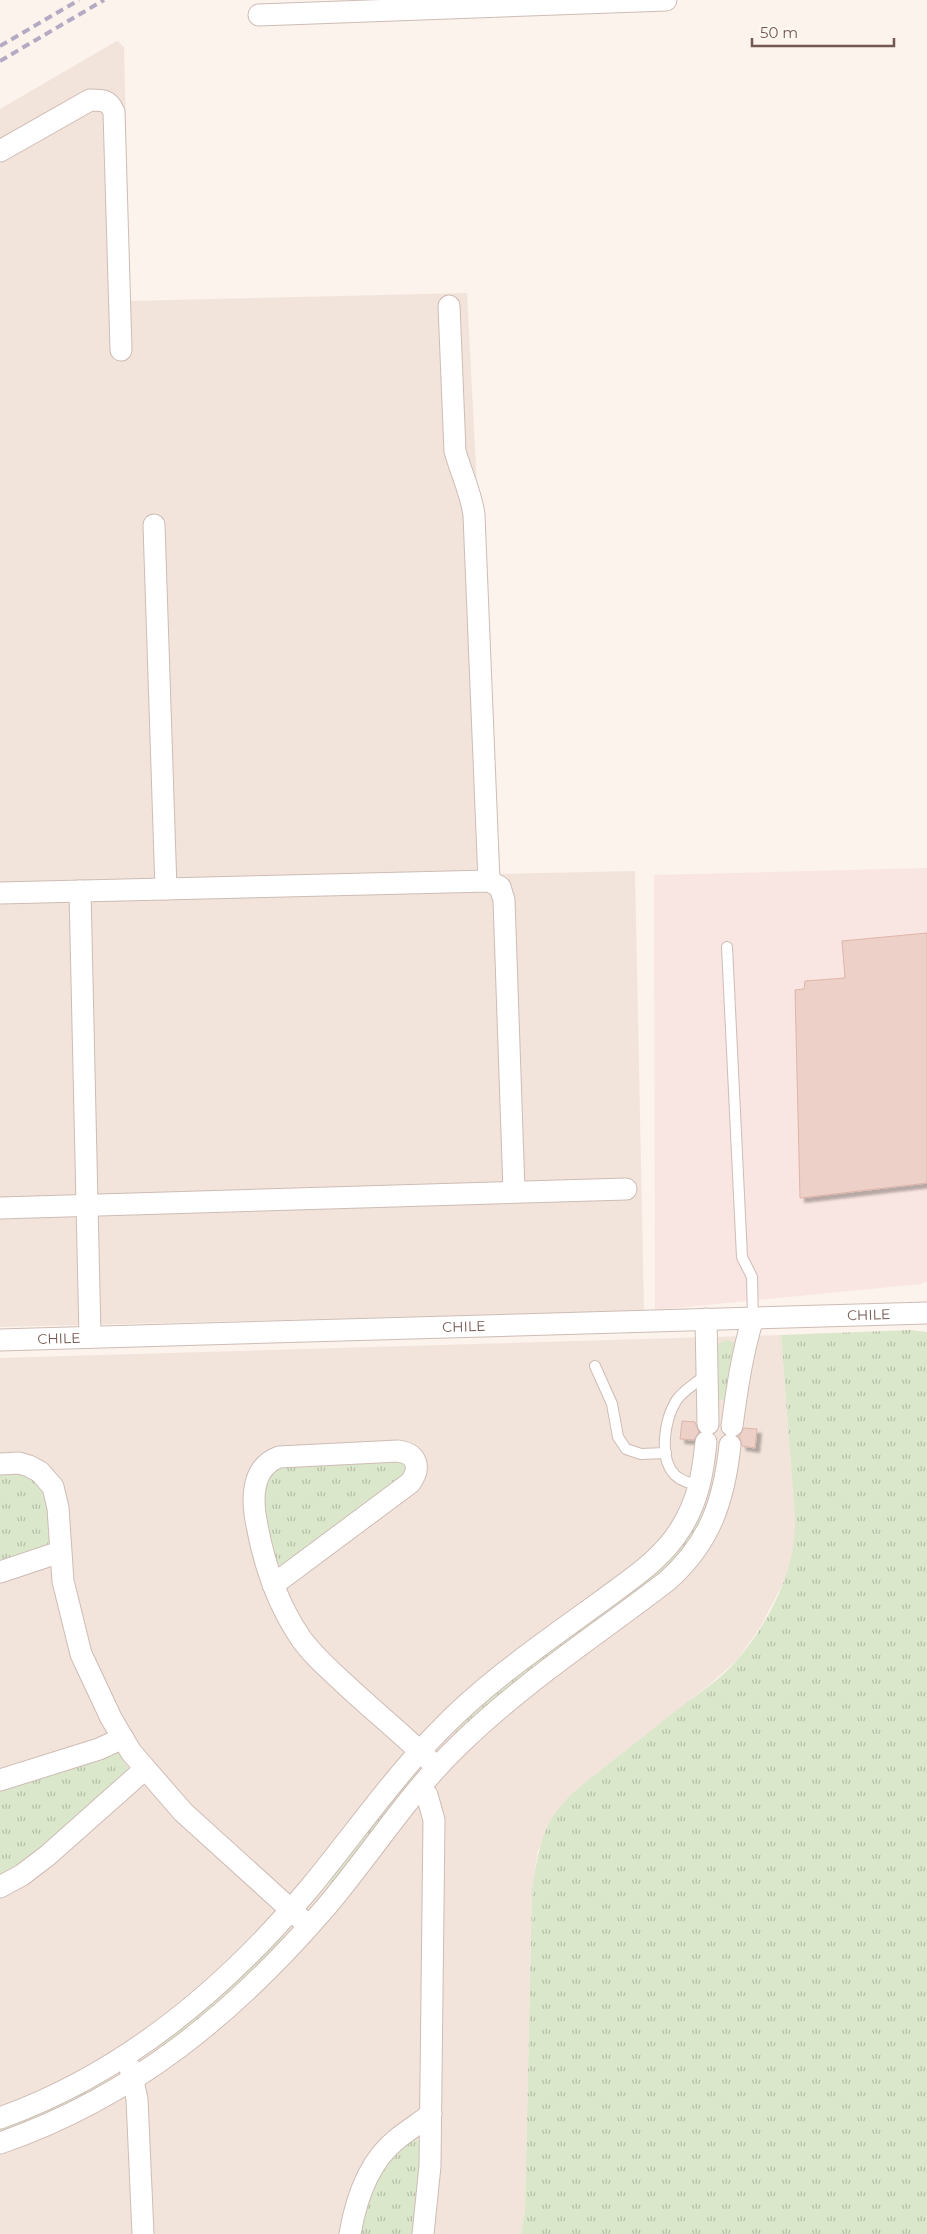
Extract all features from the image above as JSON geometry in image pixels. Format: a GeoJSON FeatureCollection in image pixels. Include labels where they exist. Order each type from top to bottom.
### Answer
{"type":"FeatureCollection","features":[{"type":"Feature","properties":{"kind":"street"},"geometry":{"type":"LineString","coordinates":[[259,15],[666,0]]}},
{"type":"Feature","properties":{"kind":"street"},"geometry":{"type":"LineString","coordinates":[[0,151],[90,100],[104,100],[111,104],[114,112],[121,350]]}},
{"type":"Feature","properties":{"kind":"street"},"geometry":{"type":"LineString","coordinates":[[449,306],[455,451],[461,473],[471,494],[474,516],[488,881]]}},
{"type":"Feature","properties":{"kind":"street"},"geometry":{"type":"LineString","coordinates":[[154,525],[166,889]]}},
{"type":"Feature","properties":{"kind":"street"},"geometry":{"type":"LineString","coordinates":[[0,893],[488,881],[500,888],[504,900],[514,1191]]}},
{"type":"Feature","properties":{"kind":"street"},"geometry":{"type":"LineString","coordinates":[[80,892],[90,1337]]}},
{"type":"Feature","properties":{"kind":"street"},"geometry":{"type":"LineString","coordinates":[[0,1208],[626,1189]]}},
{"type":"Feature","properties":{"kind":"street","name":"CHILE"},"geometry":{"type":"LineString","coordinates":[[0,1340],[927,1313]]}},
{"type":"Feature","properties":{"kind":"street"},"geometry":{"type":"LineString","coordinates":[[0,2143],[62,2120],[134,2079],[197,2034],[227,2008],[308,1926],[355,1871],[419,1788],[457,1746],[494,1713],[678,1571],[702,1540],[722,1505],[745,1344],[753,1318]]}},
{"type":"Feature","properties":{"kind":"street"},"geometry":{"type":"LineString","coordinates":[[0,2118],[52,2098],[125,2056],[182,2015],[211,1990],[290,1910],[420,1751],[472,1700],[661,1554],[682,1527],[700,1485],[708,1425],[706,1319]]}},
{"type":"Feature","properties":{"kind":"street"},"geometry":{"type":"LineString","coordinates":[[708,1425],[732,1427]]}},
{"type":"Feature","properties":{"kind":"street"},"geometry":{"type":"LineString","coordinates":[[273,1585],[410,1483],[418,1467],[416,1460],[406,1452],[398,1451],[289,1455],[270,1461],[264,1466],[256,1483],[254,1508],[264,1559],[273,1585],[292,1624],[313,1654],[438,1768]]}},
{"type":"Feature","properties":{"kind":"street"},"geometry":{"type":"LineString","coordinates":[[0,1464],[19,1463],[29,1466],[48,1480],[56,1496],[63,1581],[81,1654],[123,1738],[145,1769],[183,1812],[308,1926]]}},
{"type":"Feature","properties":{"kind":"street"},"geometry":{"type":"LineString","coordinates":[[700,1485],[722,1505]]}},
{"type":"Feature","properties":{"kind":"street"},"geometry":{"type":"LineString","coordinates":[[0,1572],[60,1552]]}},
{"type":"Feature","properties":{"kind":"street"},"geometry":{"type":"LineString","coordinates":[[0,1780],[99,1749],[123,1738]]}},
{"type":"Feature","properties":{"kind":"street"},"geometry":{"type":"LineString","coordinates":[[0,1887],[22,1875],[47,1856],[145,1769]]}},
{"type":"Feature","properties":{"kind":"street"},"geometry":{"type":"LineString","coordinates":[[419,1788],[427,1795],[434,1820],[430,2166],[424,2234]]}},
{"type":"Feature","properties":{"kind":"street"},"geometry":{"type":"LineString","coordinates":[[125,2056],[134,2079],[140,2144],[143,2234]]}},
{"type":"Feature","properties":{"kind":"street"},"geometry":{"type":"LineString","coordinates":[[350,2234],[360,2193],[378,2160],[397,2139],[431,2114]]}},
{"type":"Feature","properties":{"kind":"lane"},"geometry":{"type":"LineString","coordinates":[[727,947],[742,1257],[752,1277],[753,1318]]}},
{"type":"Feature","properties":{"kind":"lane"},"geometry":{"type":"LineString","coordinates":[[596,1366],[612,1404],[618,1437],[626,1449],[641,1454],[666,1453]]}},
{"type":"Feature","properties":{"kind":"lane"},"geometry":{"type":"LineString","coordinates":[[700,1485],[686,1482],[670,1468],[666,1453],[666,1433],[672,1409],[682,1394],[708,1372]]}},
{"type":"Feature","properties":{"kind":"shaded area"},"geometry":{"type":"Polygon","coordinates":[[[117,41],[124,47],[130,301],[467,293],[497,874],[635,871],[644,1311],[0,1327],[0,109],[117,41]]]}},
{"type":"Feature","properties":{"kind":"shaded area"},"geometry":{"type":"Polygon","coordinates":[[[927,868],[927,1281],[921,1284],[655,1310],[654,875],[927,868]]]}},
{"type":"Feature","properties":{"kind":"shaded area"},"geometry":{"type":"Polygon","coordinates":[[[781,1335],[796,1538],[786,1577],[761,1626],[737,1660],[708,1686],[586,1782],[538,1850],[532,1889],[525,2210],[521,2234],[0,2234],[0,1358],[781,1335]]]}},
{"type":"Feature","properties":{"kind":"green space"},"geometry":{"type":"Polygon","coordinates":[[[911,1330],[927,1332],[927,2234],[521,2234],[525,2210],[532,1888],[538,1855],[549,1823],[561,1805],[594,1775],[725,1673],[760,1629],[779,1594],[791,1557],[795,1519],[781,1335],[911,1330]]]}},
{"type":"Feature","properties":{"kind":"green space"},"geometry":{"type":"Polygon","coordinates":[[[727,1340],[736,1343],[726,1400],[719,1400],[715,1379],[715,1356],[719,1343],[727,1340]]]}},
{"type":"Feature","properties":{"kind":"green space"},"geometry":{"type":"Polygon","coordinates":[[[399,1459],[407,1463],[405,1478],[286,1565],[277,1564],[273,1560],[262,1498],[271,1468],[399,1459]]]}},
{"type":"Feature","properties":{"kind":"green space"},"geometry":{"type":"Polygon","coordinates":[[[25,1471],[47,1491],[50,1542],[44,1547],[0,1564],[0,1472],[25,1471]]]}},
{"type":"Feature","properties":{"kind":"green space"},"geometry":{"type":"Polygon","coordinates":[[[710,1505],[680,1560],[446,1744],[469,1715],[691,1525],[710,1505]]]}},
{"type":"Feature","properties":{"kind":"green space"},"geometry":{"type":"Polygon","coordinates":[[[117,1751],[128,1768],[127,1775],[0,1882],[0,1787],[117,1751]]]}},
{"type":"Feature","properties":{"kind":"green space"},"geometry":{"type":"Polygon","coordinates":[[[425,1771],[317,1904],[339,1866],[412,1772],[425,1771]]]}},
{"type":"Feature","properties":{"kind":"green space"},"geometry":{"type":"Polygon","coordinates":[[[291,1932],[254,1975],[156,2056],[162,2040],[269,1945],[291,1932]]]}},
{"type":"Feature","properties":{"kind":"green space"},"geometry":{"type":"Polygon","coordinates":[[[121,2078],[0,2137],[0,2128],[44,2111],[104,2080],[121,2078]]]}},
{"type":"Feature","properties":{"kind":"green space"},"geometry":{"type":"Polygon","coordinates":[[[415,2138],[424,2146],[416,2234],[355,2234],[360,2210],[396,2147],[415,2138]]]}},
{"type":"Feature","properties":{"kind":"building"},"geometry":{"type":"Polygon","coordinates":[[[927,933],[927,1183],[800,1198],[795,990],[804,989],[805,981],[845,978],[842,941],[927,933]]]}},
{"type":"Feature","properties":{"kind":"building"},"geometry":{"type":"Polygon","coordinates":[[[682,1421],[695,1422],[699,1432],[694,1440],[680,1439],[682,1421]]]}},
{"type":"Feature","properties":{"kind":"building"},"geometry":{"type":"Polygon","coordinates":[[[744,1428],[757,1429],[755,1448],[742,1446],[739,1436],[744,1428]]]}},
{"type":"Feature","properties":{"kind":"railway"},"geometry":{"type":"LineString","coordinates":[[0,46],[79,0]]}},
{"type":"Feature","properties":{"kind":"railway"},"geometry":{"type":"LineString","coordinates":[[0,61],[104,0]]}}]}
